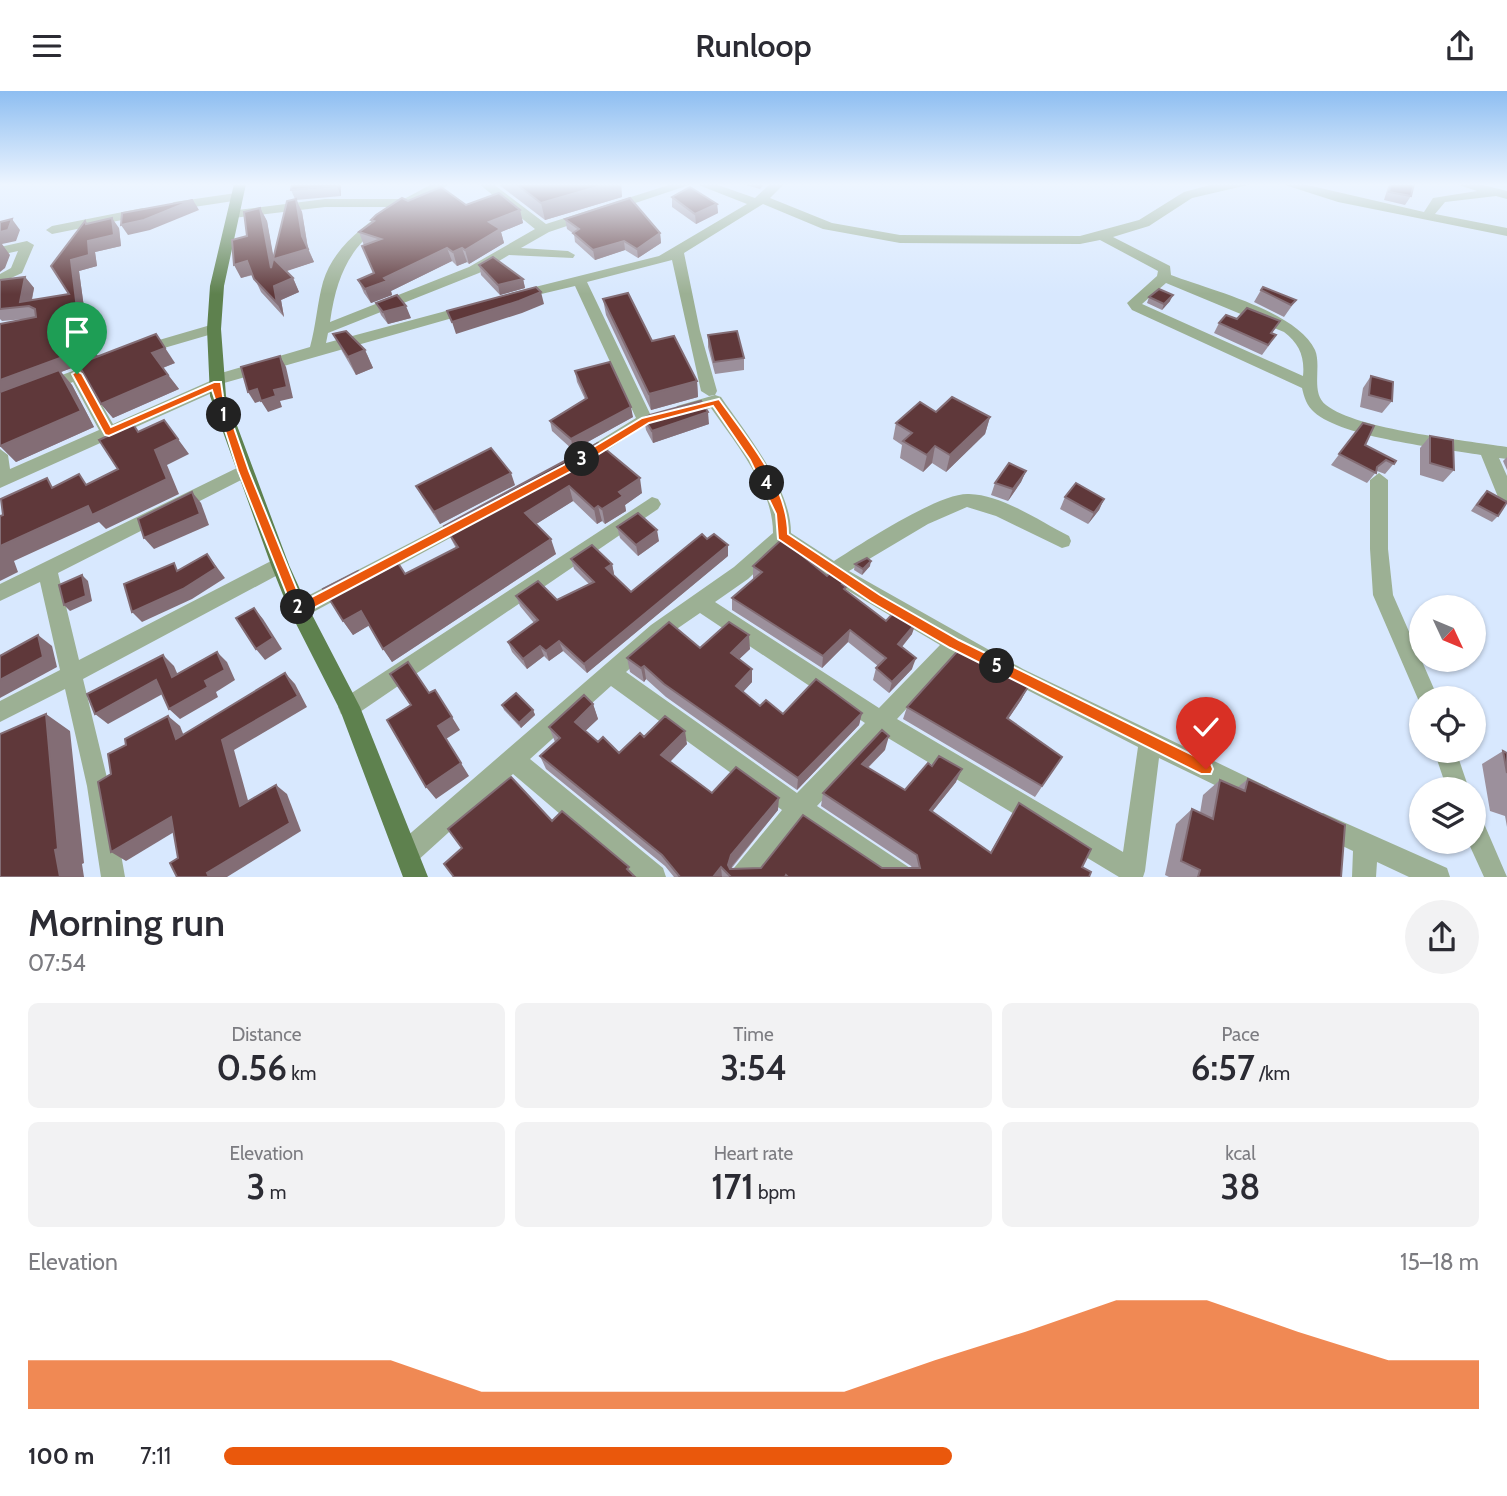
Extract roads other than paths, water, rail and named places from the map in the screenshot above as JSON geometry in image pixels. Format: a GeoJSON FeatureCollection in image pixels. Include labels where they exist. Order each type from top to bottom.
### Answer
{"type":"FeatureCollection","features":[{"type":"Feature","properties":{"kind":"main road"},"geometry":{"type":"LineString","coordinates":[[231,221],[217,286],[214,329],[218,396],[243,471],[266,520],[280,565],[299,610],[349,707],[416,877]]}},
{"type":"Feature","properties":{"kind":"street"},"geometry":{"type":"LineString","coordinates":[[52,230],[106,221]]}},
{"type":"Feature","properties":{"kind":"street"},"geometry":{"type":"LineString","coordinates":[[317,350],[332,275],[358,239],[382,221]]}},
{"type":"Feature","properties":{"kind":"street"},"geometry":{"type":"LineString","coordinates":[[533,221],[544,229]]}},
{"type":"Feature","properties":{"kind":"street"},"geometry":{"type":"LineString","coordinates":[[323,330],[474,270],[544,229],[570,221]]}},
{"type":"Feature","properties":{"kind":"street"},"geometry":{"type":"LineString","coordinates":[[0,455],[1,481],[218,382],[317,350],[664,259],[727,221]]}},
{"type":"Feature","properties":{"kind":"street"},"geometry":{"type":"LineString","coordinates":[[813,221],[870,235],[900,239],[1080,240],[1102,236],[1148,221]]}},
{"type":"Feature","properties":{"kind":"street"},"geometry":{"type":"LineString","coordinates":[[1455,221],[1507,232]]}},
{"type":"Feature","properties":{"kind":"street"},"geometry":{"type":"LineString","coordinates":[[1102,236],[1153,260],[1165,269],[1164,277],[1135,303],[1137,307],[1309,385]]}},
{"type":"Feature","properties":{"kind":"street"},"geometry":{"type":"LineString","coordinates":[[0,251],[27,245],[17,270],[0,279]]}},
{"type":"Feature","properties":{"kind":"street"},"geometry":{"type":"LineString","coordinates":[[510,251],[568,255]]}},
{"type":"Feature","properties":{"kind":"street"},"geometry":{"type":"LineString","coordinates":[[677,251],[693,331],[709,391]]}},
{"type":"Feature","properties":{"kind":"street"},"geometry":{"type":"LineString","coordinates":[[1164,277],[1297,334],[1314,370],[1309,385],[1311,398],[1320,409],[1349,423],[1507,453]]}},
{"type":"Feature","properties":{"kind":"street"},"geometry":{"type":"LineString","coordinates":[[580,282],[657,417]]}},
{"type":"Feature","properties":{"kind":"street"},"geometry":{"type":"LineString","coordinates":[[0,404],[180,336],[214,329]]}},
{"type":"Feature","properties":{"kind":"street"},"geometry":{"type":"LineString","coordinates":[[77,374],[109,432]]}},
{"type":"Feature","properties":{"kind":"street"},"geometry":{"type":"LineString","coordinates":[[407,853],[515,761],[658,631],[741,573],[782,536],[782,514],[754,459],[715,401],[657,417],[566,469]]}},
{"type":"Feature","properties":{"kind":"street"},"geometry":{"type":"LineString","coordinates":[[1487,449],[1507,497]]}},
{"type":"Feature","properties":{"kind":"street"},"geometry":{"type":"LineString","coordinates":[[0,593],[243,471]]}},
{"type":"Feature","properties":{"kind":"street"},"geometry":{"type":"LineString","coordinates":[[1380,480],[1379,549],[1383,595],[1422,686]]}},
{"type":"Feature","properties":{"kind":"street"},"geometry":{"type":"LineString","coordinates":[[832,571],[883,540],[961,501],[984,504],[1062,541]]}},
{"type":"Feature","properties":{"kind":"street"},"geometry":{"type":"LineString","coordinates":[[349,707],[652,504]]}},
{"type":"Feature","properties":{"kind":"street"},"geometry":{"type":"LineString","coordinates":[[299,610],[481,513]]}},
{"type":"Feature","properties":{"kind":"street"},"geometry":{"type":"LineString","coordinates":[[782,536],[832,571],[954,644],[1274,801]]}},
{"type":"Feature","properties":{"kind":"street"},"geometry":{"type":"LineString","coordinates":[[0,712],[280,565]]}},
{"type":"Feature","properties":{"kind":"street"},"geometry":{"type":"LineString","coordinates":[[47,569],[98,786],[113,877]]}},
{"type":"Feature","properties":{"kind":"street"},"geometry":{"type":"LineString","coordinates":[[700,602],[883,723],[1133,871],[1150,741]]}},
{"type":"Feature","properties":{"kind":"street"},"geometry":{"type":"LineString","coordinates":[[743,877],[799,808],[883,723],[954,644]]}},
{"type":"Feature","properties":{"kind":"street"},"geometry":{"type":"LineString","coordinates":[[610,673],[901,877]]}},
{"type":"Feature","properties":{"kind":"street"},"geometry":{"type":"LineString","coordinates":[[515,761],[654,877]]}},
{"type":"Feature","properties":{"kind":"street"},"geometry":{"type":"LineString","coordinates":[[1310,818],[1438,877]]}},
{"type":"Feature","properties":{"kind":"street"},"geometry":{"type":"LineString","coordinates":[[1364,877],[1365,844]]}},
{"type":"Feature","properties":{"kind":"street"},"geometry":{"type":"LineString","coordinates":[[1486,853],[1497,877]]}}]}
